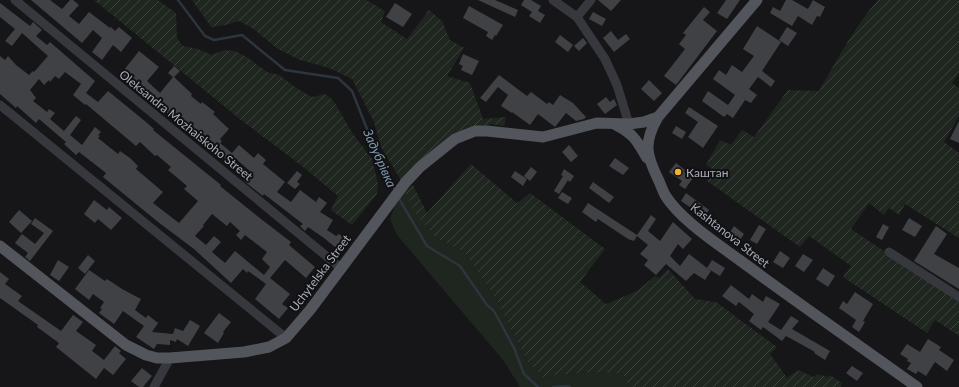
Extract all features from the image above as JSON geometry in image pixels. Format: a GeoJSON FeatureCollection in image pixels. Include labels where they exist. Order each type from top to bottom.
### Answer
{"type":"FeatureCollection","features":[{"type":"Feature","properties":{"kind":"main road","name":"Kashtanova Street"},"geometry":{"type":"LineString","coordinates":[[757,0],[658,117],[648,138],[650,164],[665,195],[685,218],[726,250],[917,387]]}},
{"type":"Feature","properties":{"kind":"main road","name":"Uchytelska Street"},"geometry":{"type":"LineString","coordinates":[[0,246],[126,345],[146,355],[157,358],[170,358],[244,352],[269,347],[286,338],[342,269],[377,219],[405,183],[425,163],[455,138],[475,131],[542,137],[597,124],[629,124],[644,122],[658,117]]}},
{"type":"Feature","properties":{"kind":"main road"},"geometry":{"type":"LineString","coordinates":[[614,124],[628,131],[637,141],[650,164]]}},
{"type":"Feature","properties":{"kind":"street","name":"Oleksandra Mozhaiskoho Street"},"geometry":{"type":"LineString","coordinates":[[15,0],[342,269]]}},
{"type":"Feature","properties":{"kind":"street"},"geometry":{"type":"LineString","coordinates":[[553,0],[577,17],[605,59],[616,85],[629,124]]}},
{"type":"Feature","properties":{"kind":"street"},"geometry":{"type":"LineString","coordinates":[[577,17],[591,0]]}},
{"type":"Feature","properties":{"kind":"street"},"geometry":{"type":"LineString","coordinates":[[0,105],[286,338]]}},
{"type":"Feature","properties":{"kind":"street"},"geometry":{"type":"LineString","coordinates":[[889,252],[959,298]]}},
{"type":"Feature","properties":{"kind":"street"},"geometry":{"type":"LineString","coordinates":[[154,387],[170,358]]}},
{"type":"Feature","properties":{"kind":"shaded area"},"geometry":{"type":"Polygon","coordinates":[[[94,0],[158,0],[176,13],[177,38],[183,46],[198,49],[212,55],[224,50],[235,51],[247,57],[267,72],[279,75],[312,97],[325,94],[333,100],[353,134],[372,159],[378,184],[377,194],[352,225],[331,210],[338,196],[302,166],[241,120],[94,0]]]}},
{"type":"Feature","properties":{"kind":"shaded area"},"geometry":{"type":"Polygon","coordinates":[[[192,0],[366,0],[385,11],[381,22],[407,39],[429,10],[442,21],[450,40],[464,48],[447,76],[470,83],[483,119],[506,117],[504,126],[491,124],[475,127],[402,182],[381,147],[374,122],[352,79],[329,68],[300,60],[278,49],[252,28],[239,21],[211,27],[192,0]]]}},
{"type":"Feature","properties":{"kind":"shaded area"},"geometry":{"type":"Polygon","coordinates":[[[878,0],[959,0],[959,73],[952,83],[959,88],[959,116],[944,142],[959,153],[959,238],[905,204],[899,215],[889,208],[884,215],[869,203],[851,229],[959,301],[959,336],[935,320],[927,333],[843,277],[851,266],[809,236],[800,247],[707,181],[714,170],[706,165],[720,140],[731,145],[742,130],[754,137],[788,90],[819,91],[854,32],[878,0]]]}},
{"type":"Feature","properties":{"kind":"shaded area"},"geometry":{"type":"Polygon","coordinates":[[[471,164],[517,203],[530,193],[605,249],[580,282],[606,304],[637,291],[655,276],[659,278],[668,269],[695,299],[716,302],[777,347],[770,354],[787,378],[798,370],[814,377],[817,374],[828,377],[830,375],[842,383],[841,387],[629,387],[623,374],[583,373],[543,377],[528,363],[498,302],[464,252],[436,238],[415,213],[404,190],[413,185],[427,213],[471,164]]]}},
{"type":"Feature","properties":{"kind":"shaded area"},"geometry":{"type":"Polygon","coordinates":[[[404,190],[436,238],[464,252],[498,302],[528,363],[543,377],[583,373],[623,374],[629,387],[520,387],[503,360],[397,235],[390,219],[395,205],[404,190]]]}},
{"type":"Feature","properties":{"kind":"building"},"geometry":{"type":"Polygon","coordinates":[[[31,0],[50,0],[62,9],[70,0],[73,0],[79,5],[69,16],[79,24],[89,12],[110,28],[111,27],[115,31],[119,27],[132,38],[121,52],[113,45],[102,60],[92,52],[102,38],[93,30],[82,43],[31,0]]]}},
{"type":"Feature","properties":{"kind":"building"},"geometry":{"type":"Polygon","coordinates":[[[478,0],[495,0],[518,10],[515,17],[478,0]]]}},
{"type":"Feature","properties":{"kind":"building"},"geometry":{"type":"Polygon","coordinates":[[[524,0],[531,0],[541,6],[538,11],[545,15],[540,23],[529,16],[532,12],[521,5],[524,0]]]}},
{"type":"Feature","properties":{"kind":"building"},"geometry":{"type":"Polygon","coordinates":[[[598,0],[621,0],[611,11],[598,0]]]}},
{"type":"Feature","properties":{"kind":"building"},"geometry":{"type":"Polygon","coordinates":[[[726,0],[740,0],[727,19],[717,13],[726,0]]]}},
{"type":"Feature","properties":{"kind":"building"},"geometry":{"type":"Polygon","coordinates":[[[786,0],[792,0],[808,9],[813,0],[825,7],[820,17],[817,16],[812,25],[798,16],[792,26],[770,13],[773,7],[780,11],[786,0]]]}},
{"type":"Feature","properties":{"kind":"building"},"geometry":{"type":"Polygon","coordinates":[[[0,3],[30,26],[33,22],[42,30],[36,36],[47,45],[50,42],[95,81],[86,93],[98,102],[108,91],[146,122],[154,129],[153,130],[221,185],[220,186],[291,242],[289,245],[315,267],[306,278],[285,260],[270,278],[290,294],[282,304],[288,308],[279,319],[255,299],[266,284],[243,269],[231,283],[194,249],[103,177],[106,173],[79,152],[76,155],[64,144],[66,142],[39,119],[36,123],[17,106],[16,108],[0,94],[0,56],[5,60],[8,56],[16,65],[29,75],[33,71],[34,72],[48,56],[22,33],[12,46],[5,41],[15,29],[0,17],[0,3]],[[65,72],[59,79],[55,76],[50,82],[49,80],[44,85],[39,79],[30,90],[36,98],[33,101],[47,112],[49,109],[55,113],[50,119],[64,131],[76,116],[81,120],[70,135],[82,145],[95,127],[101,132],[98,135],[100,136],[98,138],[118,154],[120,151],[130,158],[138,166],[136,169],[163,192],[153,203],[179,223],[198,201],[184,189],[187,186],[168,170],[171,167],[157,155],[155,156],[140,142],[136,146],[73,95],[81,84],[65,72]],[[212,214],[195,236],[206,245],[214,236],[221,242],[212,252],[225,263],[235,251],[264,275],[270,267],[262,259],[267,252],[245,235],[241,240],[236,235],[240,231],[230,222],[227,226],[212,214]]]}},
{"type":"Feature","properties":{"kind":"building"},"geometry":{"type":"Polygon","coordinates":[[[395,3],[412,14],[403,27],[386,17],[395,3]]]}},
{"type":"Feature","properties":{"kind":"building"},"geometry":{"type":"Polygon","coordinates":[[[469,6],[503,25],[492,40],[486,36],[488,32],[463,18],[469,6]]]}},
{"type":"Feature","properties":{"kind":"building"},"geometry":{"type":"Polygon","coordinates":[[[704,7],[710,12],[703,20],[717,31],[676,85],[664,76],[685,49],[679,44],[686,35],[683,33],[704,7]]]}},
{"type":"Feature","properties":{"kind":"building"},"geometry":{"type":"Polygon","coordinates":[[[593,12],[606,19],[602,26],[589,19],[593,12]]]}},
{"type":"Feature","properties":{"kind":"building"},"geometry":{"type":"Polygon","coordinates":[[[757,26],[781,42],[762,71],[775,81],[771,87],[758,77],[749,89],[757,95],[751,103],[745,100],[733,118],[727,114],[724,117],[702,101],[708,91],[728,105],[735,95],[713,79],[719,70],[726,75],[732,65],[742,72],[754,56],[743,49],[757,26]]]}},
{"type":"Feature","properties":{"kind":"building"},"geometry":{"type":"Polygon","coordinates":[[[787,27],[797,33],[788,46],[779,40],[787,27]]]}},
{"type":"Feature","properties":{"kind":"building"},"geometry":{"type":"Polygon","coordinates":[[[611,31],[618,40],[626,34],[630,39],[614,52],[603,38],[611,31]]]}},
{"type":"Feature","properties":{"kind":"building"},"geometry":{"type":"Polygon","coordinates":[[[560,35],[573,45],[568,52],[555,42],[560,35]]]}},
{"type":"Feature","properties":{"kind":"building"},"geometry":{"type":"Polygon","coordinates":[[[583,38],[587,43],[579,51],[574,46],[583,38]]]}},
{"type":"Feature","properties":{"kind":"building"},"geometry":{"type":"Polygon","coordinates":[[[139,51],[159,67],[147,81],[160,93],[173,77],[168,73],[174,66],[180,71],[174,77],[192,94],[191,96],[215,112],[213,114],[229,129],[220,139],[222,141],[220,143],[232,153],[239,145],[254,158],[258,153],[266,160],[263,164],[285,182],[277,192],[291,202],[300,190],[316,202],[319,197],[327,203],[320,212],[333,220],[327,230],[336,236],[339,234],[349,242],[341,252],[308,227],[305,231],[300,226],[303,224],[264,194],[263,196],[244,181],[251,172],[235,158],[231,164],[120,75],[139,51]]]}},
{"type":"Feature","properties":{"kind":"building"},"geometry":{"type":"Polygon","coordinates":[[[463,54],[479,61],[472,75],[461,70],[463,66],[459,64],[463,54]]]}},
{"type":"Feature","properties":{"kind":"building"},"geometry":{"type":"Polygon","coordinates":[[[499,75],[527,96],[531,92],[547,104],[549,102],[553,105],[560,95],[573,103],[586,117],[576,121],[566,113],[555,127],[538,114],[530,125],[501,106],[508,95],[498,87],[486,102],[480,98],[499,75]]]}},
{"type":"Feature","properties":{"kind":"building"},"geometry":{"type":"Polygon","coordinates":[[[649,80],[662,93],[654,101],[641,89],[649,80]]]}},
{"type":"Feature","properties":{"kind":"building"},"geometry":{"type":"Polygon","coordinates":[[[606,97],[610,102],[614,99],[617,105],[605,114],[597,104],[606,97]]]}},
{"type":"Feature","properties":{"kind":"building"},"geometry":{"type":"Polygon","coordinates":[[[689,107],[718,126],[703,148],[688,137],[698,122],[685,113],[689,107]]]}},
{"type":"Feature","properties":{"kind":"building"},"geometry":{"type":"Polygon","coordinates":[[[959,121],[959,143],[950,139],[959,121]]]}},
{"type":"Feature","properties":{"kind":"building"},"geometry":{"type":"Polygon","coordinates":[[[676,126],[686,132],[682,139],[672,133],[676,126]]]}},
{"type":"Feature","properties":{"kind":"building"},"geometry":{"type":"Polygon","coordinates":[[[569,145],[578,156],[571,162],[562,152],[569,145]]]}},
{"type":"Feature","properties":{"kind":"building"},"geometry":{"type":"Polygon","coordinates":[[[615,158],[629,168],[623,175],[609,166],[615,158]]]}},
{"type":"Feature","properties":{"kind":"building"},"geometry":{"type":"Polygon","coordinates":[[[676,163],[685,170],[684,172],[693,178],[685,189],[679,185],[682,181],[669,172],[676,163]]]}},
{"type":"Feature","properties":{"kind":"building"},"geometry":{"type":"Polygon","coordinates":[[[531,167],[537,172],[530,181],[524,176],[531,167]]]}},
{"type":"Feature","properties":{"kind":"building"},"geometry":{"type":"Polygon","coordinates":[[[564,169],[574,176],[570,182],[568,180],[559,194],[554,191],[563,176],[561,175],[564,169]]]}},
{"type":"Feature","properties":{"kind":"building"},"geometry":{"type":"Polygon","coordinates":[[[297,171],[302,175],[297,182],[300,184],[295,189],[287,183],[297,171]]]}},
{"type":"Feature","properties":{"kind":"building"},"geometry":{"type":"Polygon","coordinates":[[[515,171],[527,179],[523,186],[511,177],[515,171]]]}},
{"type":"Feature","properties":{"kind":"building"},"geometry":{"type":"Polygon","coordinates":[[[593,182],[614,197],[609,203],[589,188],[593,182]]]}},
{"type":"Feature","properties":{"kind":"building"},"geometry":{"type":"Polygon","coordinates":[[[562,192],[572,198],[568,204],[558,198],[562,192]]]}},
{"type":"Feature","properties":{"kind":"building"},"geometry":{"type":"Polygon","coordinates":[[[686,193],[709,210],[704,217],[681,201],[686,193]]]}},
{"type":"Feature","properties":{"kind":"building"},"geometry":{"type":"Polygon","coordinates":[[[94,200],[107,210],[109,207],[122,218],[111,230],[98,219],[95,223],[84,214],[94,200]]]}},
{"type":"Feature","properties":{"kind":"building"},"geometry":{"type":"Polygon","coordinates":[[[588,203],[637,235],[651,215],[656,219],[648,231],[660,241],[673,222],[692,239],[683,249],[678,244],[670,256],[680,266],[689,254],[711,271],[705,280],[694,273],[686,281],[666,264],[656,275],[644,265],[648,260],[640,254],[648,245],[637,236],[634,241],[628,239],[598,219],[596,222],[582,212],[588,203]]]}},
{"type":"Feature","properties":{"kind":"building"},"geometry":{"type":"Polygon","coordinates":[[[19,210],[32,221],[21,233],[9,222],[19,210]]]}},
{"type":"Feature","properties":{"kind":"building"},"geometry":{"type":"Polygon","coordinates":[[[35,218],[53,231],[30,261],[25,257],[28,253],[15,243],[22,234],[35,244],[44,233],[31,224],[35,218]]]}},
{"type":"Feature","properties":{"kind":"building"},"geometry":{"type":"Polygon","coordinates":[[[909,218],[922,226],[915,237],[902,230],[909,218]]]}},
{"type":"Feature","properties":{"kind":"building"},"geometry":{"type":"Polygon","coordinates":[[[883,224],[889,227],[882,240],[876,237],[883,224]]]}},
{"type":"Feature","properties":{"kind":"building"},"geometry":{"type":"Polygon","coordinates":[[[759,225],[766,229],[757,244],[750,240],[759,225]]]}},
{"type":"Feature","properties":{"kind":"building"},"geometry":{"type":"Polygon","coordinates":[[[734,226],[744,234],[740,240],[730,232],[734,226]]]}},
{"type":"Feature","properties":{"kind":"building"},"geometry":{"type":"Polygon","coordinates":[[[936,226],[947,234],[934,254],[959,268],[959,289],[914,261],[936,226]]]}},
{"type":"Feature","properties":{"kind":"building"},"geometry":{"type":"Polygon","coordinates":[[[780,251],[790,258],[783,268],[773,262],[780,251]]]}},
{"type":"Feature","properties":{"kind":"building"},"geometry":{"type":"Polygon","coordinates":[[[803,254],[813,260],[804,272],[795,266],[803,254]]]}},
{"type":"Feature","properties":{"kind":"building"},"geometry":{"type":"Polygon","coordinates":[[[88,255],[95,261],[85,274],[78,268],[88,255]]]}},
{"type":"Feature","properties":{"kind":"building"},"geometry":{"type":"Polygon","coordinates":[[[58,260],[69,267],[59,281],[50,275],[58,260]]]}},
{"type":"Feature","properties":{"kind":"building"},"geometry":{"type":"Polygon","coordinates":[[[712,260],[725,268],[720,276],[707,268],[712,260]]]}},
{"type":"Feature","properties":{"kind":"building"},"geometry":{"type":"Polygon","coordinates":[[[823,268],[835,276],[828,287],[816,279],[823,268]]]}},
{"type":"Feature","properties":{"kind":"building"},"geometry":{"type":"Polygon","coordinates":[[[89,270],[105,281],[107,279],[141,299],[135,310],[146,318],[148,315],[158,323],[152,332],[173,334],[175,328],[183,331],[190,320],[200,326],[188,346],[177,339],[176,342],[170,340],[170,345],[157,344],[154,349],[136,337],[144,326],[123,311],[114,324],[99,313],[104,302],[93,294],[89,300],[75,289],[89,270]]]}},
{"type":"Feature","properties":{"kind":"building"},"geometry":{"type":"Polygon","coordinates":[[[0,272],[9,279],[5,284],[22,296],[18,301],[61,331],[73,315],[83,322],[76,331],[96,345],[92,351],[104,360],[115,346],[121,351],[119,353],[126,359],[113,375],[104,368],[96,379],[56,347],[59,343],[37,327],[38,325],[0,298],[0,272]]]}},
{"type":"Feature","properties":{"kind":"building"},"geometry":{"type":"Polygon","coordinates":[[[731,285],[749,299],[752,294],[763,302],[766,296],[780,304],[768,322],[781,330],[791,316],[799,321],[792,329],[830,351],[825,360],[814,353],[815,352],[786,336],[782,341],[763,327],[761,330],[749,321],[754,314],[739,302],[736,306],[722,296],[731,285]]]}},
{"type":"Feature","properties":{"kind":"building"},"geometry":{"type":"Polygon","coordinates":[[[855,292],[873,304],[863,321],[865,322],[859,332],[852,327],[856,320],[839,308],[843,301],[847,304],[855,292]]]}},
{"type":"Feature","properties":{"kind":"building"},"geometry":{"type":"Polygon","coordinates":[[[219,313],[231,322],[223,332],[224,333],[218,343],[204,333],[219,313]]]}},
{"type":"Feature","properties":{"kind":"building"},"geometry":{"type":"Polygon","coordinates":[[[928,339],[941,347],[939,350],[954,360],[947,371],[935,362],[926,376],[918,371],[916,374],[907,369],[911,363],[900,354],[907,344],[920,352],[928,339]]]}},
{"type":"Feature","properties":{"kind":"building"},"geometry":{"type":"Polygon","coordinates":[[[852,366],[863,373],[857,381],[846,373],[852,366]]]}},
{"type":"Feature","properties":{"kind":"building"},"geometry":{"type":"Polygon","coordinates":[[[142,368],[152,376],[143,387],[139,387],[131,381],[142,368]]]}},
{"type":"Feature","properties":{"kind":"waterway","name":"Задубрівка"},"geometry":{"type":"LineString","coordinates":[[178,0],[205,36],[214,40],[242,35],[285,70],[338,78],[352,91],[375,149],[395,190]]}},
{"type":"Feature","properties":{"kind":"waterway","name":"Задубрівка"},"geometry":{"type":"LineString","coordinates":[[398,197],[427,246],[460,266],[487,305],[494,311],[514,348],[524,374],[538,387]]}},
{"type":"Feature","properties":{"kind":"waterway","name":"Задубрівка"},"geometry":{"type":"LineString","coordinates":[[553,387],[570,387]]}},
{"type":"Feature","properties":{"kind":"place","name":"Каштан"},"geometry":{"type":"Point","coordinates":[678,172]}}]}
